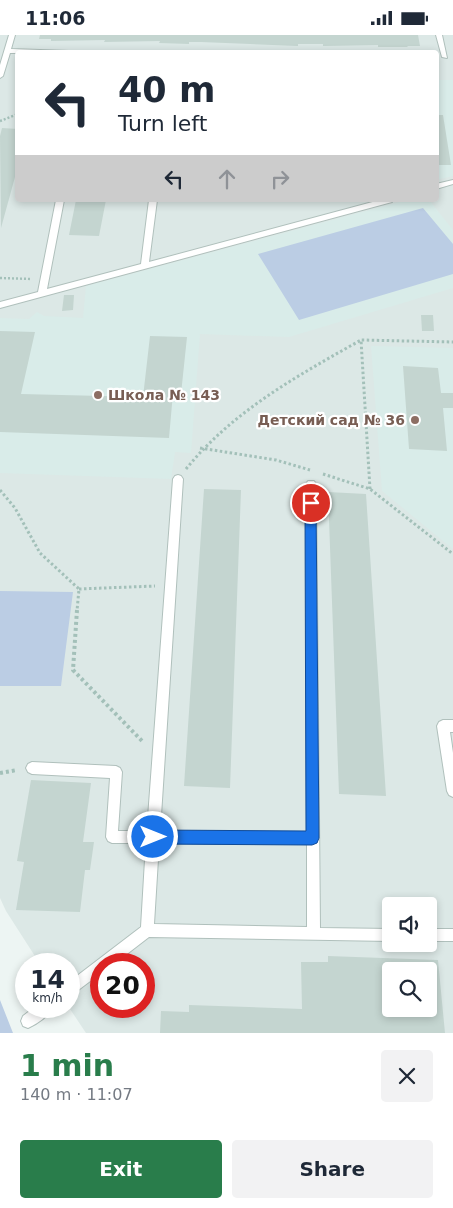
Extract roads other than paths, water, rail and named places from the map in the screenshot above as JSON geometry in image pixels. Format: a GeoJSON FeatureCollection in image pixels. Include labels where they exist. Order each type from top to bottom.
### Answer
{"type":"FeatureCollection","features":[{"type":"Feature","properties":{"kind":"lane"},"geometry":{"type":"LineString","coordinates":[[0,76],[12,35]]}},
{"type":"Feature","properties":{"kind":"lane"},"geometry":{"type":"LineString","coordinates":[[439,35],[445,57]]}},
{"type":"Feature","properties":{"kind":"lane"},"geometry":{"type":"LineString","coordinates":[[8,51],[15,51]]}},
{"type":"Feature","properties":{"kind":"lane"},"geometry":{"type":"LineString","coordinates":[[439,57],[453,58]]}},
{"type":"Feature","properties":{"kind":"lane"},"geometry":{"type":"LineString","coordinates":[[439,186],[453,182]]}},
{"type":"Feature","properties":{"kind":"lane"},"geometry":{"type":"LineString","coordinates":[[42,293],[60,202]]}},
{"type":"Feature","properties":{"kind":"lane"},"geometry":{"type":"LineString","coordinates":[[145,265],[153,202]]}},
{"type":"Feature","properties":{"kind":"lane"},"geometry":{"type":"LineString","coordinates":[[0,305],[381,202]]}},
{"type":"Feature","properties":{"kind":"lane"},"geometry":{"type":"LineString","coordinates":[[148,930],[178,479]]}},
{"type":"Feature","properties":{"kind":"lane"},"geometry":{"type":"LineString","coordinates":[[311,484],[314,934]]}},
{"type":"Feature","properties":{"kind":"lane"},"geometry":{"type":"LineString","coordinates":[[453,726],[443,726],[453,791]]}},
{"type":"Feature","properties":{"kind":"lane"},"geometry":{"type":"LineString","coordinates":[[32,768],[116,772],[112,837],[312,838]]}},
{"type":"Feature","properties":{"kind":"lane"},"geometry":{"type":"LineString","coordinates":[[117,953],[148,930],[382,935]]}},
{"type":"Feature","properties":{"kind":"lane"},"geometry":{"type":"LineString","coordinates":[[437,935],[453,935]]}},
{"type":"Feature","properties":{"kind":"lane"},"geometry":{"type":"LineString","coordinates":[[80,981],[90,973]]}},
{"type":"Feature","properties":{"kind":"lane"},"geometry":{"type":"LineString","coordinates":[[28,1021],[32,1018]]}},
{"type":"Feature","properties":{"kind":"place","name":"Школа № 143"},"geometry":{"type":"Point","coordinates":[98,395]}},
{"type":"Feature","properties":{"kind":"place","name":"Детский сад № 36"},"geometry":{"type":"Point","coordinates":[415,420]}}]}
